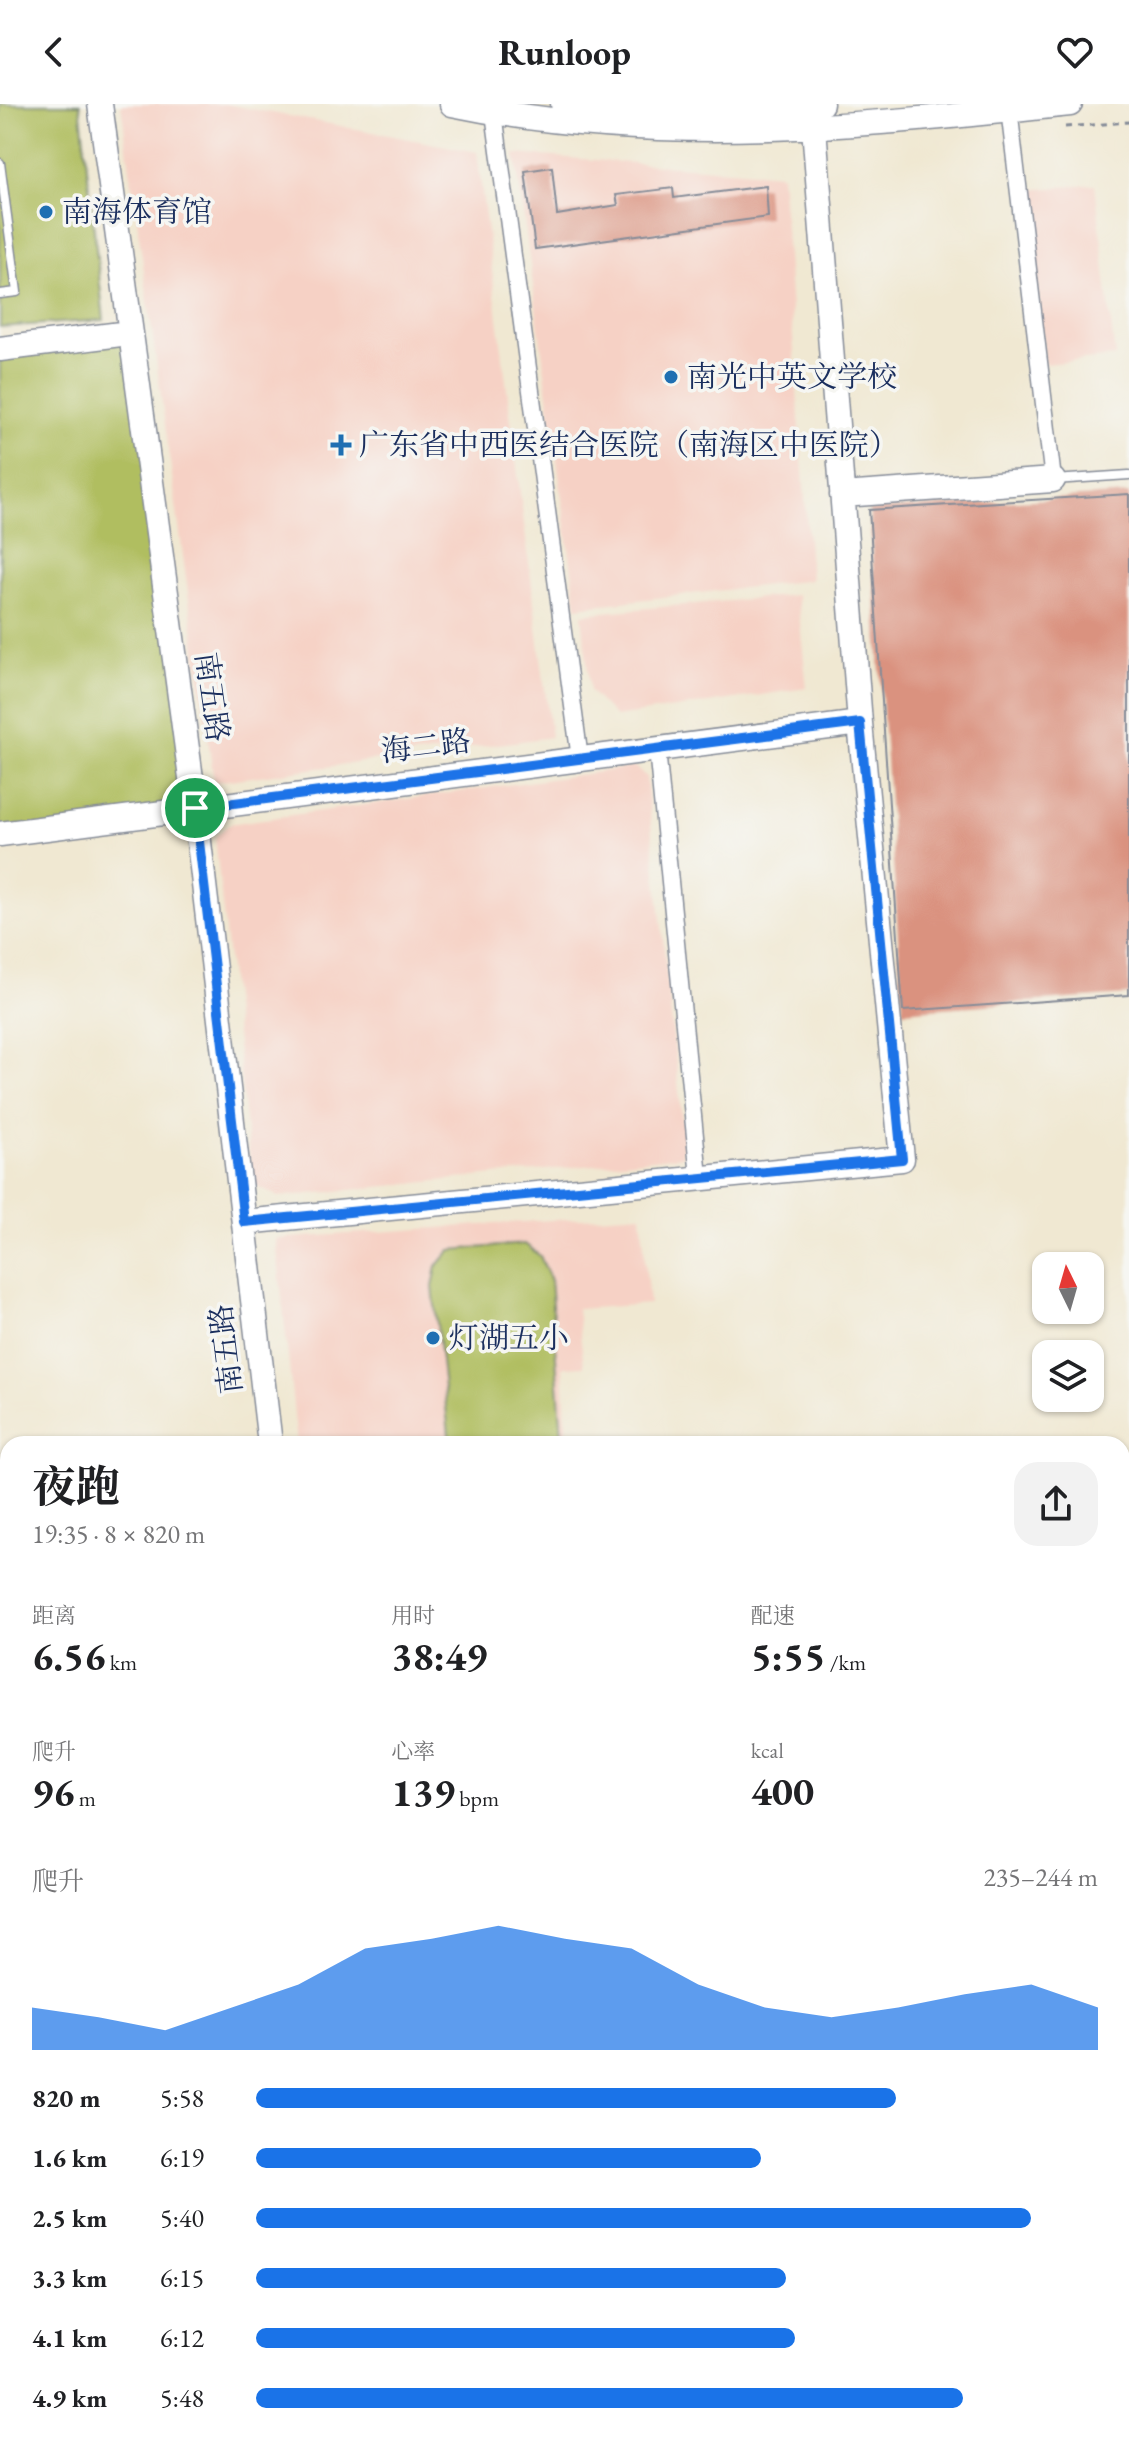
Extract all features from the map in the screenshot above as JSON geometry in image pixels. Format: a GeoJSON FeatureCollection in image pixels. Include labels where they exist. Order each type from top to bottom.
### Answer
{"type":"FeatureCollection","features":[{"type":"Feature","properties":{"kind":"street","name":"南五路"},"geometry":{"type":"LineString","coordinates":[[100,104],[195,808],[269,1436]]}},
{"type":"Feature","properties":{"kind":"street"},"geometry":{"type":"LineString","coordinates":[[452,104],[494,113],[616,128],[1070,104]]}},
{"type":"Feature","properties":{"kind":"street"},"geometry":{"type":"LineString","coordinates":[[563,104],[619,110],[817,116]]}},
{"type":"Feature","properties":{"kind":"street"},"geometry":{"type":"LineString","coordinates":[[842,495],[1053,480],[1009,109]]}},
{"type":"Feature","properties":{"kind":"street"},"geometry":{"type":"LineString","coordinates":[[494,113],[580,759]]}},
{"type":"Feature","properties":{"kind":"street"},"geometry":{"type":"LineString","coordinates":[[244,1222],[902,1159],[860,723],[817,116]]}},
{"type":"Feature","properties":{"kind":"street"},"geometry":{"type":"LineString","coordinates":[[0,349],[129,333]]}},
{"type":"Feature","properties":{"kind":"street","name":"海二路"},"geometry":{"type":"LineString","coordinates":[[0,834],[860,723]]}},
{"type":"Feature","properties":{"kind":"street"},"geometry":{"type":"LineString","coordinates":[[657,749],[699,1177]]}},
{"type":"Feature","properties":{"kind":"lane"},"geometry":{"type":"LineString","coordinates":[[0,163],[17,292],[0,294]]}},
{"type":"Feature","properties":{"kind":"lane"},"geometry":{"type":"LineString","coordinates":[[1053,480],[1129,475]]}},
{"type":"Feature","properties":{"kind":"path"},"geometry":{"type":"LineString","coordinates":[[1056,128],[1129,122]]}},
{"type":"Feature","properties":{"kind":"shaded area","name":"广东省中西医结合医院（南海区中医院）"},"geometry":{"type":"Polygon","coordinates":[[[121,104],[225,104],[477,152],[551,737],[214,782],[121,104]]]}},
{"type":"Feature","properties":{"kind":"shaded area","name":"南光中英文学校"},"geometry":{"type":"Polygon","coordinates":[[[515,154],[781,174],[811,580],[577,607],[515,154]]]}},
{"type":"Feature","properties":{"kind":"shaded area"},"geometry":{"type":"Polygon","coordinates":[[[1095,184],[1115,357],[1045,364],[1028,190],[1095,184]]]}},
{"type":"Feature","properties":{"kind":"shaded area"},"geometry":{"type":"Polygon","coordinates":[[[797,595],[807,688],[615,717],[590,691],[582,614],[797,595]]]}},
{"type":"Feature","properties":{"kind":"shaded area"},"geometry":{"type":"Polygon","coordinates":[[[635,767],[646,777],[684,1139],[682,1156],[280,1197],[252,1184],[215,837],[229,824],[635,767]]]}},
{"type":"Feature","properties":{"kind":"shaded area","name":"灯湖五小"},"geometry":{"type":"Polygon","coordinates":[[[641,1214],[649,1304],[577,1309],[584,1366],[563,1367],[567,1436],[296,1436],[276,1239],[641,1214]]]}},
{"type":"Feature","properties":{"kind":"green space","name":"南海体育馆"},"geometry":{"type":"Polygon","coordinates":[[[0,104],[80,104],[104,320],[0,327],[0,104]]]}},
{"type":"Feature","properties":{"kind":"green space"},"geometry":{"type":"Polygon","coordinates":[[[129,333],[195,808],[0,834],[0,349],[129,333]]]}},
{"type":"Feature","properties":{"kind":"green space"},"geometry":{"type":"Polygon","coordinates":[[[525,1244],[540,1256],[550,1279],[562,1436],[449,1436],[433,1287],[437,1266],[451,1250],[525,1244]]]}},
{"type":"Feature","properties":{"kind":"building"},"geometry":{"type":"Polygon","coordinates":[[[552,167],[557,215],[618,205],[616,195],[673,188],[674,198],[766,186],[768,217],[535,249],[525,171],[552,167]]]}},
{"type":"Feature","properties":{"kind":"building"},"geometry":{"type":"Polygon","coordinates":[[[1129,494],[1129,995],[903,1011],[869,510],[1129,494]]]}},
{"type":"Feature","properties":{"kind":"place","name":"南海体育馆"},"geometry":{"type":"Point","coordinates":[46,212]}},
{"type":"Feature","properties":{"kind":"place","name":"南光中英文学校"},"geometry":{"type":"Point","coordinates":[671,377]}},
{"type":"Feature","properties":{"kind":"place","name":"广东省中西医结合医院（南海区中医院）"},"geometry":{"type":"Point","coordinates":[341,445]}},
{"type":"Feature","properties":{"kind":"place","name":"灯湖五小"},"geometry":{"type":"Point","coordinates":[433,1338]}},
{"type":"Feature","properties":{"kind":"route"},"geometry":{"type":"LineString","coordinates":[[860,723],[902,1159],[244,1222],[195,808],[860,723]]}}]}
